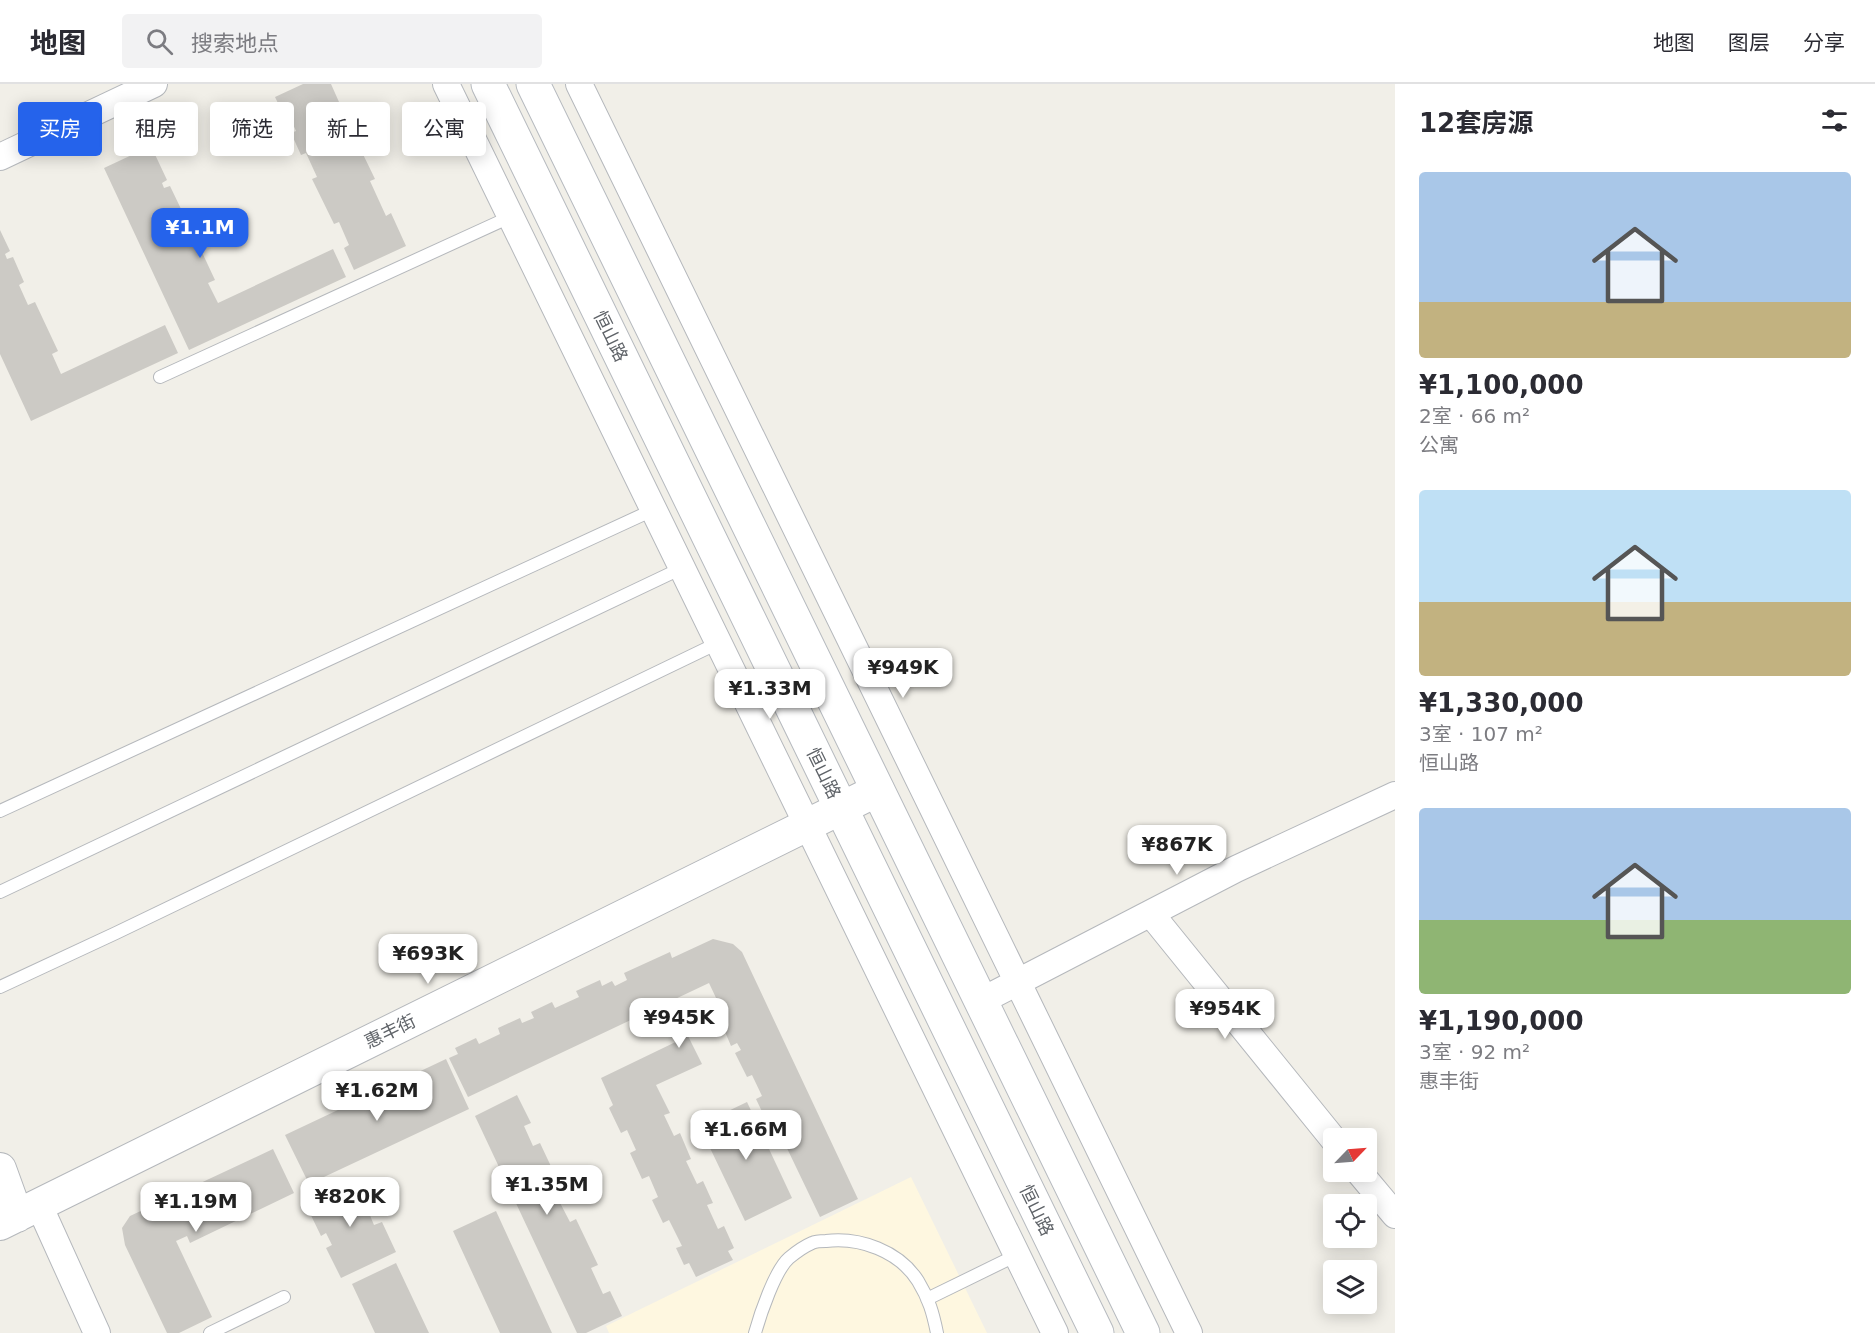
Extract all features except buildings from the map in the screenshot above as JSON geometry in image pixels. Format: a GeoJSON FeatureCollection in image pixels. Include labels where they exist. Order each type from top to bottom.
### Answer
{"type":"FeatureCollection","features":[{"type":"Feature","properties":{"kind":"main road","name":"恒山路"},"geometry":{"type":"LineString","coordinates":[[488,84],[1097,1333]]}},
{"type":"Feature","properties":{"kind":"main road"},"geometry":{"type":"LineString","coordinates":[[533,84],[1143,1333]]}},
{"type":"Feature","properties":{"kind":"street"},"geometry":{"type":"LineString","coordinates":[[0,157],[154,84]]}},
{"type":"Feature","properties":{"kind":"street"},"geometry":{"type":"LineString","coordinates":[[446,84],[1055,1333]]}},
{"type":"Feature","properties":{"kind":"street"},"geometry":{"type":"LineString","coordinates":[[579,84],[1189,1333]]}},
{"type":"Feature","properties":{"kind":"street","name":"惠丰街"},"geometry":{"type":"LineString","coordinates":[[19,1215],[878,790]]}},
{"type":"Feature","properties":{"kind":"street"},"geometry":{"type":"LineString","coordinates":[[981,1001],[1236,869],[1395,795]]}},
{"type":"Feature","properties":{"kind":"street"},"geometry":{"type":"LineString","coordinates":[[1151,914],[1324,1128]]}},
{"type":"Feature","properties":{"kind":"street"},"geometry":{"type":"LineString","coordinates":[[0,1169],[19,1215],[98,1333]]}},
{"type":"Feature","properties":{"kind":"street"},"geometry":{"type":"LineString","coordinates":[[1367,1182],[1395,1215]]}},
{"type":"Feature","properties":{"kind":"lane"},"geometry":{"type":"LineString","coordinates":[[160,377],[510,217]]}},
{"type":"Feature","properties":{"kind":"lane"},"geometry":{"type":"LineString","coordinates":[[0,811],[653,510]]}},
{"type":"Feature","properties":{"kind":"lane"},"geometry":{"type":"LineString","coordinates":[[0,892],[682,568]]}},
{"type":"Feature","properties":{"kind":"lane"},"geometry":{"type":"LineString","coordinates":[[0,987],[117,933],[718,643]]}},
{"type":"Feature","properties":{"kind":"lane"},"geometry":{"type":"LineString","coordinates":[[755,1333],[758,1320],[778,1274],[788,1259],[814,1242],[841,1239],[870,1245],[896,1259],[917,1280],[932,1306],[937,1333]]}},
{"type":"Feature","properties":{"kind":"lane"},"geometry":{"type":"LineString","coordinates":[[927,1299],[1017,1255]]}},
{"type":"Feature","properties":{"kind":"lane"},"geometry":{"type":"LineString","coordinates":[[210,1333],[284,1297]]}},
{"type":"Feature","properties":{"kind":"shaded area"},"geometry":{"type":"Polygon","coordinates":[[[911,1177],[987,1333],[609,1333],[606,1326],[911,1177]]]}}]}
